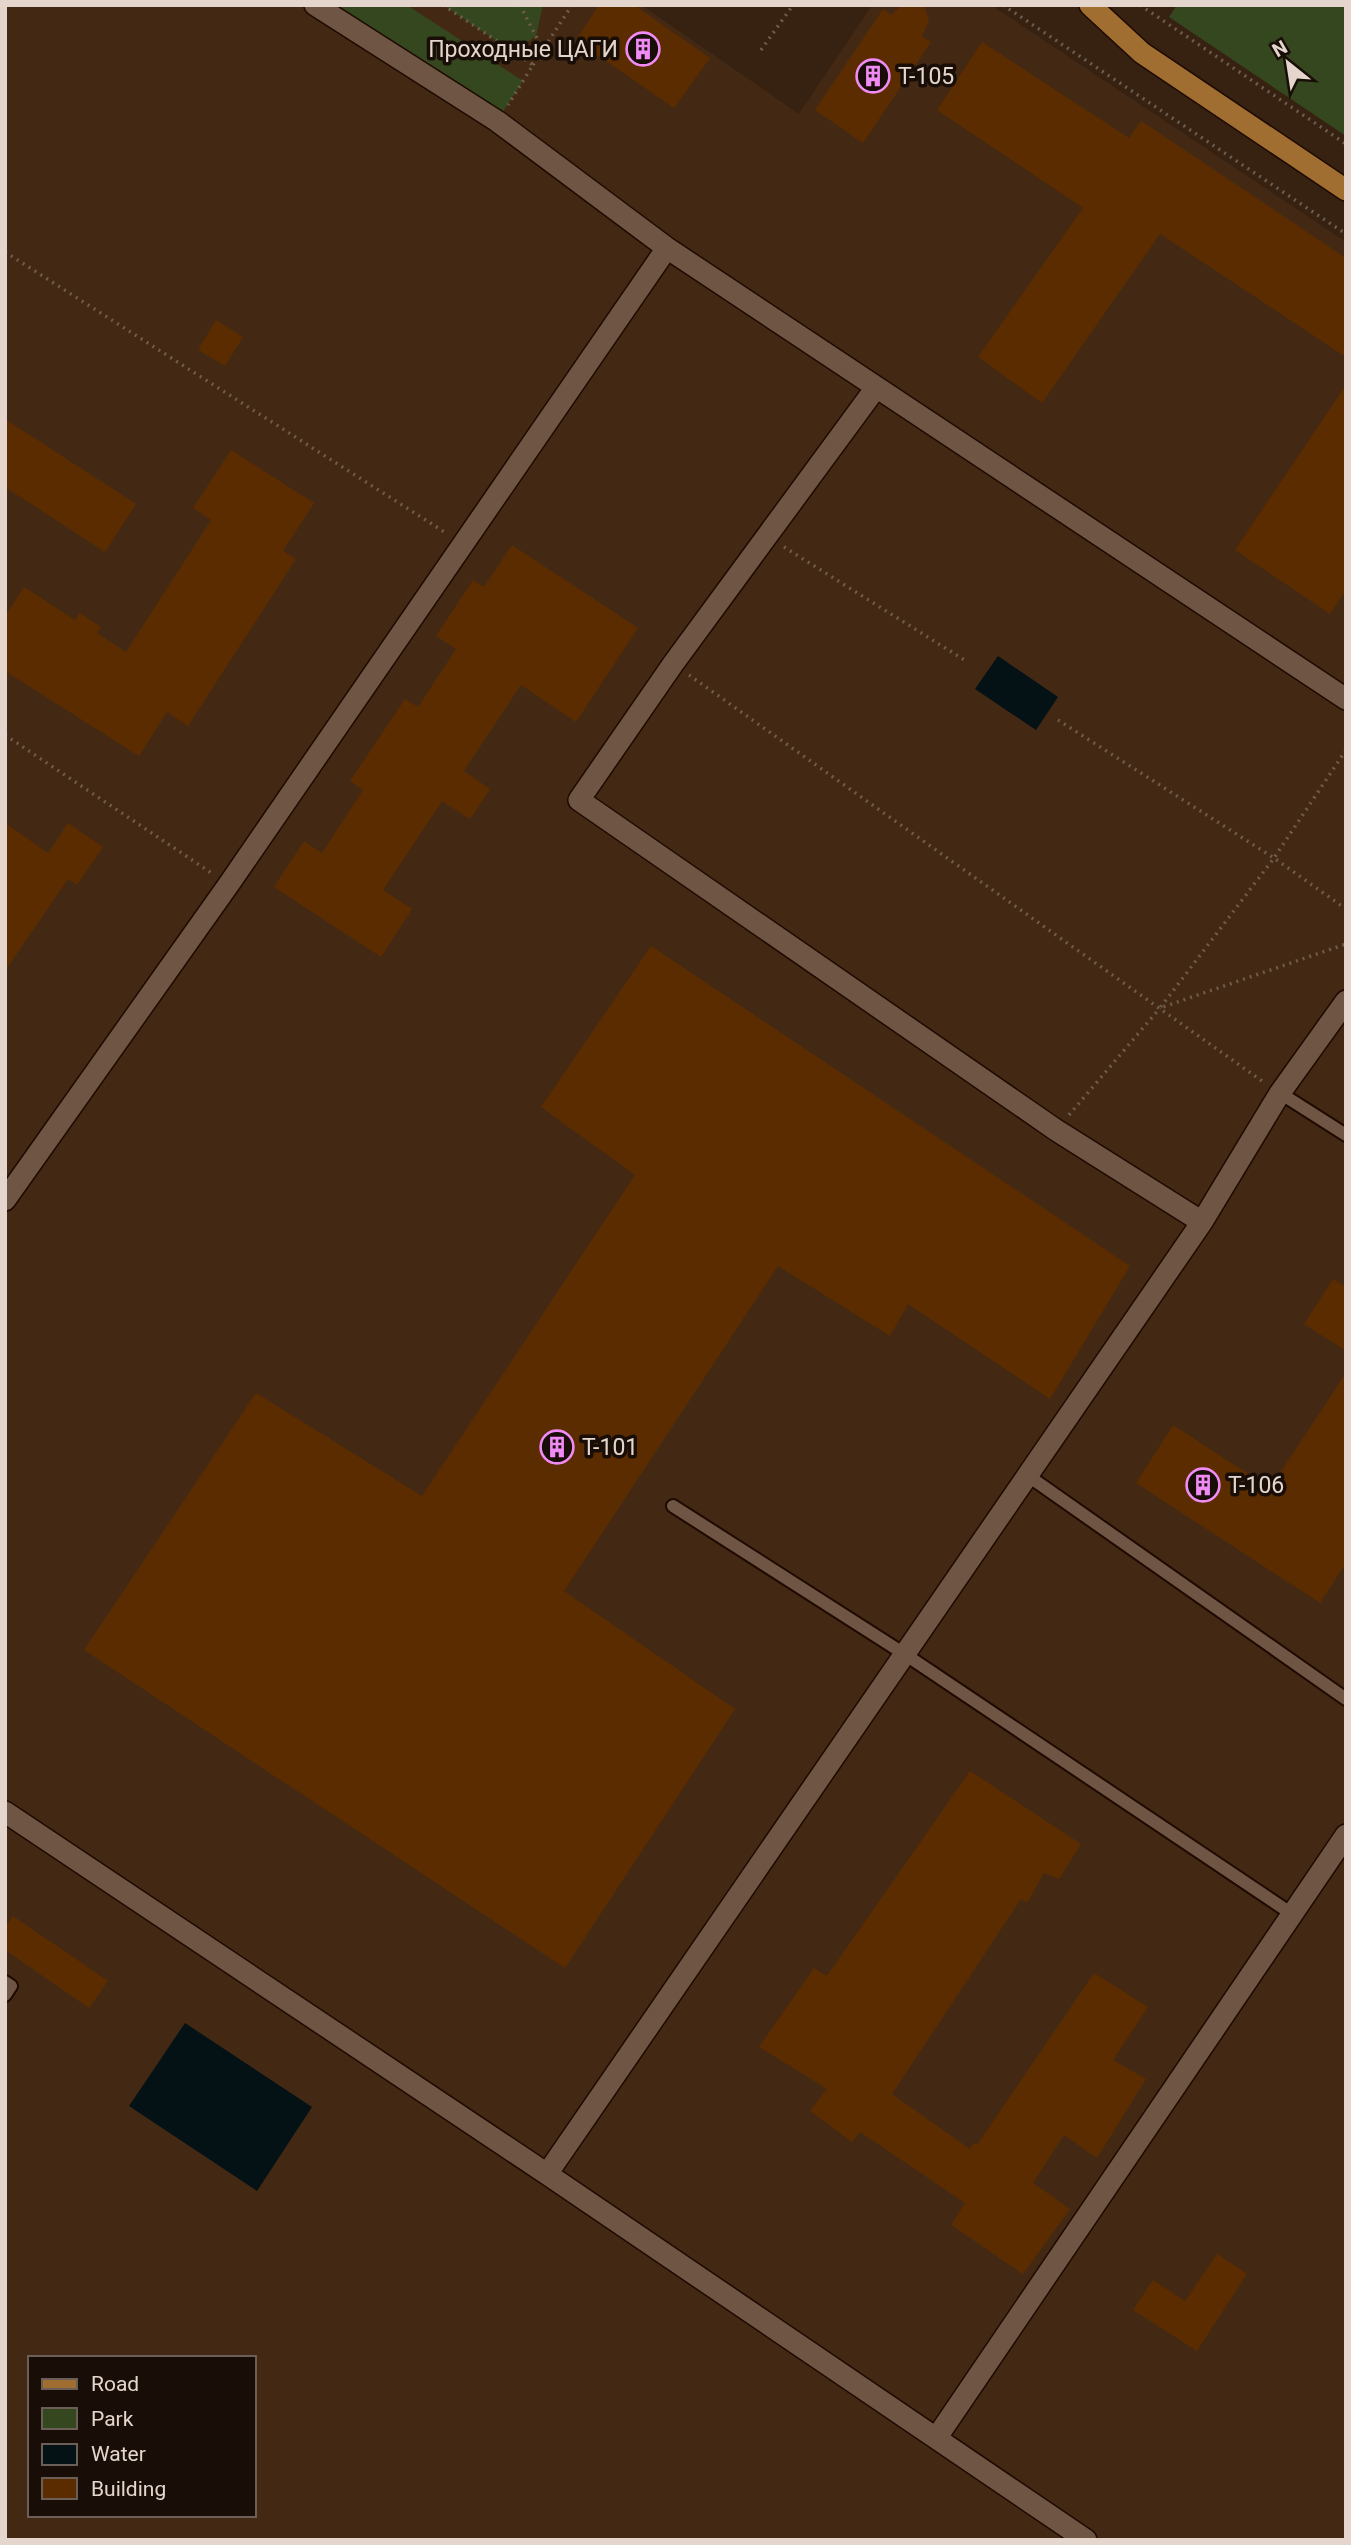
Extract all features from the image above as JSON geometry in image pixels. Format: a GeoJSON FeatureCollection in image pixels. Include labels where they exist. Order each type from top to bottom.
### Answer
{"type":"FeatureCollection","features":[{"type":"Feature","properties":{"kind":"main road"},"geometry":{"type":"LineString","coordinates":[[1090,5],[1142,53],[1346,190]]}},
{"type":"Feature","properties":{"kind":"street"},"geometry":{"type":"LineString","coordinates":[[315,5],[497,121],[667,248],[875,389],[1346,699]]}},
{"type":"Feature","properties":{"kind":"street"},"geometry":{"type":"LineString","coordinates":[[5,1200],[229,884],[667,248]]}},
{"type":"Feature","properties":{"kind":"street"},"geometry":{"type":"LineString","coordinates":[[875,389],[673,664],[579,800],[1056,1130],[1202,1222]]}},
{"type":"Feature","properties":{"kind":"street"},"geometry":{"type":"LineString","coordinates":[[547,2174],[906,1656],[1202,1222],[1280,1093],[1346,1001]]}},
{"type":"Feature","properties":{"kind":"street"},"geometry":{"type":"LineString","coordinates":[[5,1812],[547,2174],[1086,2540]]}},
{"type":"Feature","properties":{"kind":"street"},"geometry":{"type":"LineString","coordinates":[[937,2437],[1346,1835]]}},
{"type":"Feature","properties":{"kind":"lane"},"geometry":{"type":"LineString","coordinates":[[1280,1093],[1346,1135]]}},
{"type":"Feature","properties":{"kind":"lane"},"geometry":{"type":"LineString","coordinates":[[1027,1475],[1346,1699]]}},
{"type":"Feature","properties":{"kind":"lane"},"geometry":{"type":"LineString","coordinates":[[673,1506],[906,1656],[1292,1914]]}},
{"type":"Feature","properties":{"kind":"lane"},"geometry":{"type":"LineString","coordinates":[[5,1982],[11,1986],[5,1995]]}},
{"type":"Feature","properties":{"kind":"path"},"geometry":{"type":"LineString","coordinates":[[443,5],[533,65]]}},
{"type":"Feature","properties":{"kind":"path"},"geometry":{"type":"LineString","coordinates":[[520,5],[543,50]]}},
{"type":"Feature","properties":{"kind":"path"},"geometry":{"type":"LineString","coordinates":[[497,121],[572,5]]}},
{"type":"Feature","properties":{"kind":"path"},"geometry":{"type":"LineString","coordinates":[[761,50],[793,5]]}},
{"type":"Feature","properties":{"kind":"path"},"geometry":{"type":"LineString","coordinates":[[1003,5],[1346,234]]}},
{"type":"Feature","properties":{"kind":"path"},"geometry":{"type":"LineString","coordinates":[[1140,5],[1346,144]]}},
{"type":"Feature","properties":{"kind":"path"},"geometry":{"type":"LineString","coordinates":[[5,252],[463,543]]}},
{"type":"Feature","properties":{"kind":"path"},"geometry":{"type":"LineString","coordinates":[[766,536],[967,661]]}},
{"type":"Feature","properties":{"kind":"path"},"geometry":{"type":"LineString","coordinates":[[673,664],[1280,1093]]}},
{"type":"Feature","properties":{"kind":"path"},"geometry":{"type":"LineString","coordinates":[[1058,720],[1273,858],[1346,909]]}},
{"type":"Feature","properties":{"kind":"path"},"geometry":{"type":"LineString","coordinates":[[5,735],[229,884]]}},
{"type":"Feature","properties":{"kind":"path"},"geometry":{"type":"LineString","coordinates":[[1056,1130],[1160,1008],[1273,858],[1346,750]]}},
{"type":"Feature","properties":{"kind":"path"},"geometry":{"type":"LineString","coordinates":[[1160,1008],[1346,944]]}},
{"type":"Feature","properties":{"kind":"shaded area"},"geometry":{"type":"Polygon","coordinates":[[[5,5],[641,5],[799,114],[872,5],[991,5],[1346,242],[1346,2540],[5,2540],[5,5]]]}},
{"type":"Feature","properties":{"kind":"green space"},"geometry":{"type":"Polygon","coordinates":[[[315,5],[407,5],[523,81],[497,121],[315,5]]]}},
{"type":"Feature","properties":{"kind":"green space"},"geometry":{"type":"Polygon","coordinates":[[[443,5],[543,5],[536,36],[513,52],[443,5]]]}},
{"type":"Feature","properties":{"kind":"green space"},"geometry":{"type":"Polygon","coordinates":[[[1177,5],[1346,5],[1346,136],[1169,17],[1177,5]]]}},
{"type":"Feature","properties":{"kind":"water"},"geometry":{"type":"Polygon","coordinates":[[[998,656],[1058,697],[1036,730],[975,689],[998,656]]]}},
{"type":"Feature","properties":{"kind":"water"},"geometry":{"type":"Polygon","coordinates":[[[185,2023],[312,2107],[257,2191],[129,2106],[185,2023]]]}},
{"type":"Feature","properties":{"kind":"building","name":"Проходные ЦАГИ"},"geometry":{"type":"Polygon","coordinates":[[[599,5],[634,5],[710,58],[674,108],[576,40],[599,5]]]}},
{"type":"Feature","properties":{"kind":"building","name":"Т-105"},"geometry":{"type":"Polygon","coordinates":[[[902,5],[924,5],[929,21],[922,36],[931,42],[863,143],[815,110],[883,9],[891,15],[902,5]]]}},
{"type":"Feature","properties":{"kind":"building"},"geometry":{"type":"Polygon","coordinates":[[[982,42],[1129,138],[1141,121],[1346,258],[1346,357],[1160,234],[1042,403],[978,357],[1083,208],[937,110],[982,42]]]}},
{"type":"Feature","properties":{"kind":"building"},"geometry":{"type":"Polygon","coordinates":[[[216,320],[243,337],[225,366],[198,350],[216,320]]]}},
{"type":"Feature","properties":{"kind":"building"},"geometry":{"type":"Polygon","coordinates":[[[1346,385],[1346,590],[1330,614],[1235,550],[1346,385]]]}},
{"type":"Feature","properties":{"kind":"building"},"geometry":{"type":"Polygon","coordinates":[[[5,419],[136,504],[105,552],[5,487],[5,419]]]}},
{"type":"Feature","properties":{"kind":"building"},"geometry":{"type":"Polygon","coordinates":[[[231,450],[314,503],[283,551],[296,559],[188,726],[167,712],[139,756],[5,671],[5,616],[24,587],[75,620],[80,613],[101,627],[97,633],[126,652],[211,520],[193,508],[231,450]]]}},
{"type":"Feature","properties":{"kind":"building"},"geometry":{"type":"Polygon","coordinates":[[[512,545],[638,628],[576,722],[521,685],[464,771],[490,789],[470,819],[442,801],[383,890],[412,909],[381,957],[274,887],[304,841],[322,853],[363,790],[350,781],[405,699],[418,707],[456,649],[436,636],[473,580],[484,587],[512,545]]]}},
{"type":"Feature","properties":{"kind":"building"},"geometry":{"type":"Polygon","coordinates":[[[5,823],[48,853],[68,823],[103,847],[77,885],[68,879],[5,971],[5,823]]]}},
{"type":"Feature","properties":{"kind":"building","name":"Т-101"},"geometry":{"type":"Polygon","coordinates":[[[651,946],[1130,1266],[1050,1399],[908,1304],[890,1336],[778,1266],[564,1591],[735,1709],[565,1968],[84,1650],[256,1393],[422,1496],[635,1175],[541,1107],[651,946]]]}},
{"type":"Feature","properties":{"kind":"building"},"geometry":{"type":"Polygon","coordinates":[[[1333,1279],[1346,1287],[1346,1351],[1304,1324],[1333,1279]]]}},
{"type":"Feature","properties":{"kind":"building","name":"Т-106"},"geometry":{"type":"Polygon","coordinates":[[[1346,1373],[1346,1563],[1320,1603],[1136,1483],[1173,1425],[1270,1488],[1346,1373]]]}},
{"type":"Feature","properties":{"kind":"building"},"geometry":{"type":"Polygon","coordinates":[[[970,1771],[1081,1844],[1059,1879],[1044,1873],[1027,1903],[1021,1899],[892,2094],[970,2149],[974,2143],[977,2145],[1094,1973],[1148,2007],[1113,2060],[1146,2079],[1097,2158],[1064,2135],[1033,2183],[1070,2209],[1023,2274],[951,2225],[965,2203],[860,2132],[852,2142],[810,2111],[827,2089],[759,2047],[814,1968],[827,1976],[970,1771]]]}},
{"type":"Feature","properties":{"kind":"building"},"geometry":{"type":"Polygon","coordinates":[[[13,1916],[108,1981],[89,2008],[5,1950],[5,1927],[13,1916]]]}},
{"type":"Feature","properties":{"kind":"building"},"geometry":{"type":"Polygon","coordinates":[[[1217,2254],[1247,2274],[1197,2351],[1133,2310],[1153,2280],[1185,2301],[1217,2254]]]}},
{"type":"Feature","properties":{"kind":"place","name":"Проходные ЦАГИ"},"geometry":{"type":"Point","coordinates":[643,49]}},
{"type":"Feature","properties":{"kind":"place","name":"Т-105"},"geometry":{"type":"Point","coordinates":[873,76]}},
{"type":"Feature","properties":{"kind":"place","name":"Т-101"},"geometry":{"type":"Point","coordinates":[557,1447]}},
{"type":"Feature","properties":{"kind":"place","name":"Т-106"},"geometry":{"type":"Point","coordinates":[1203,1485]}}]}
